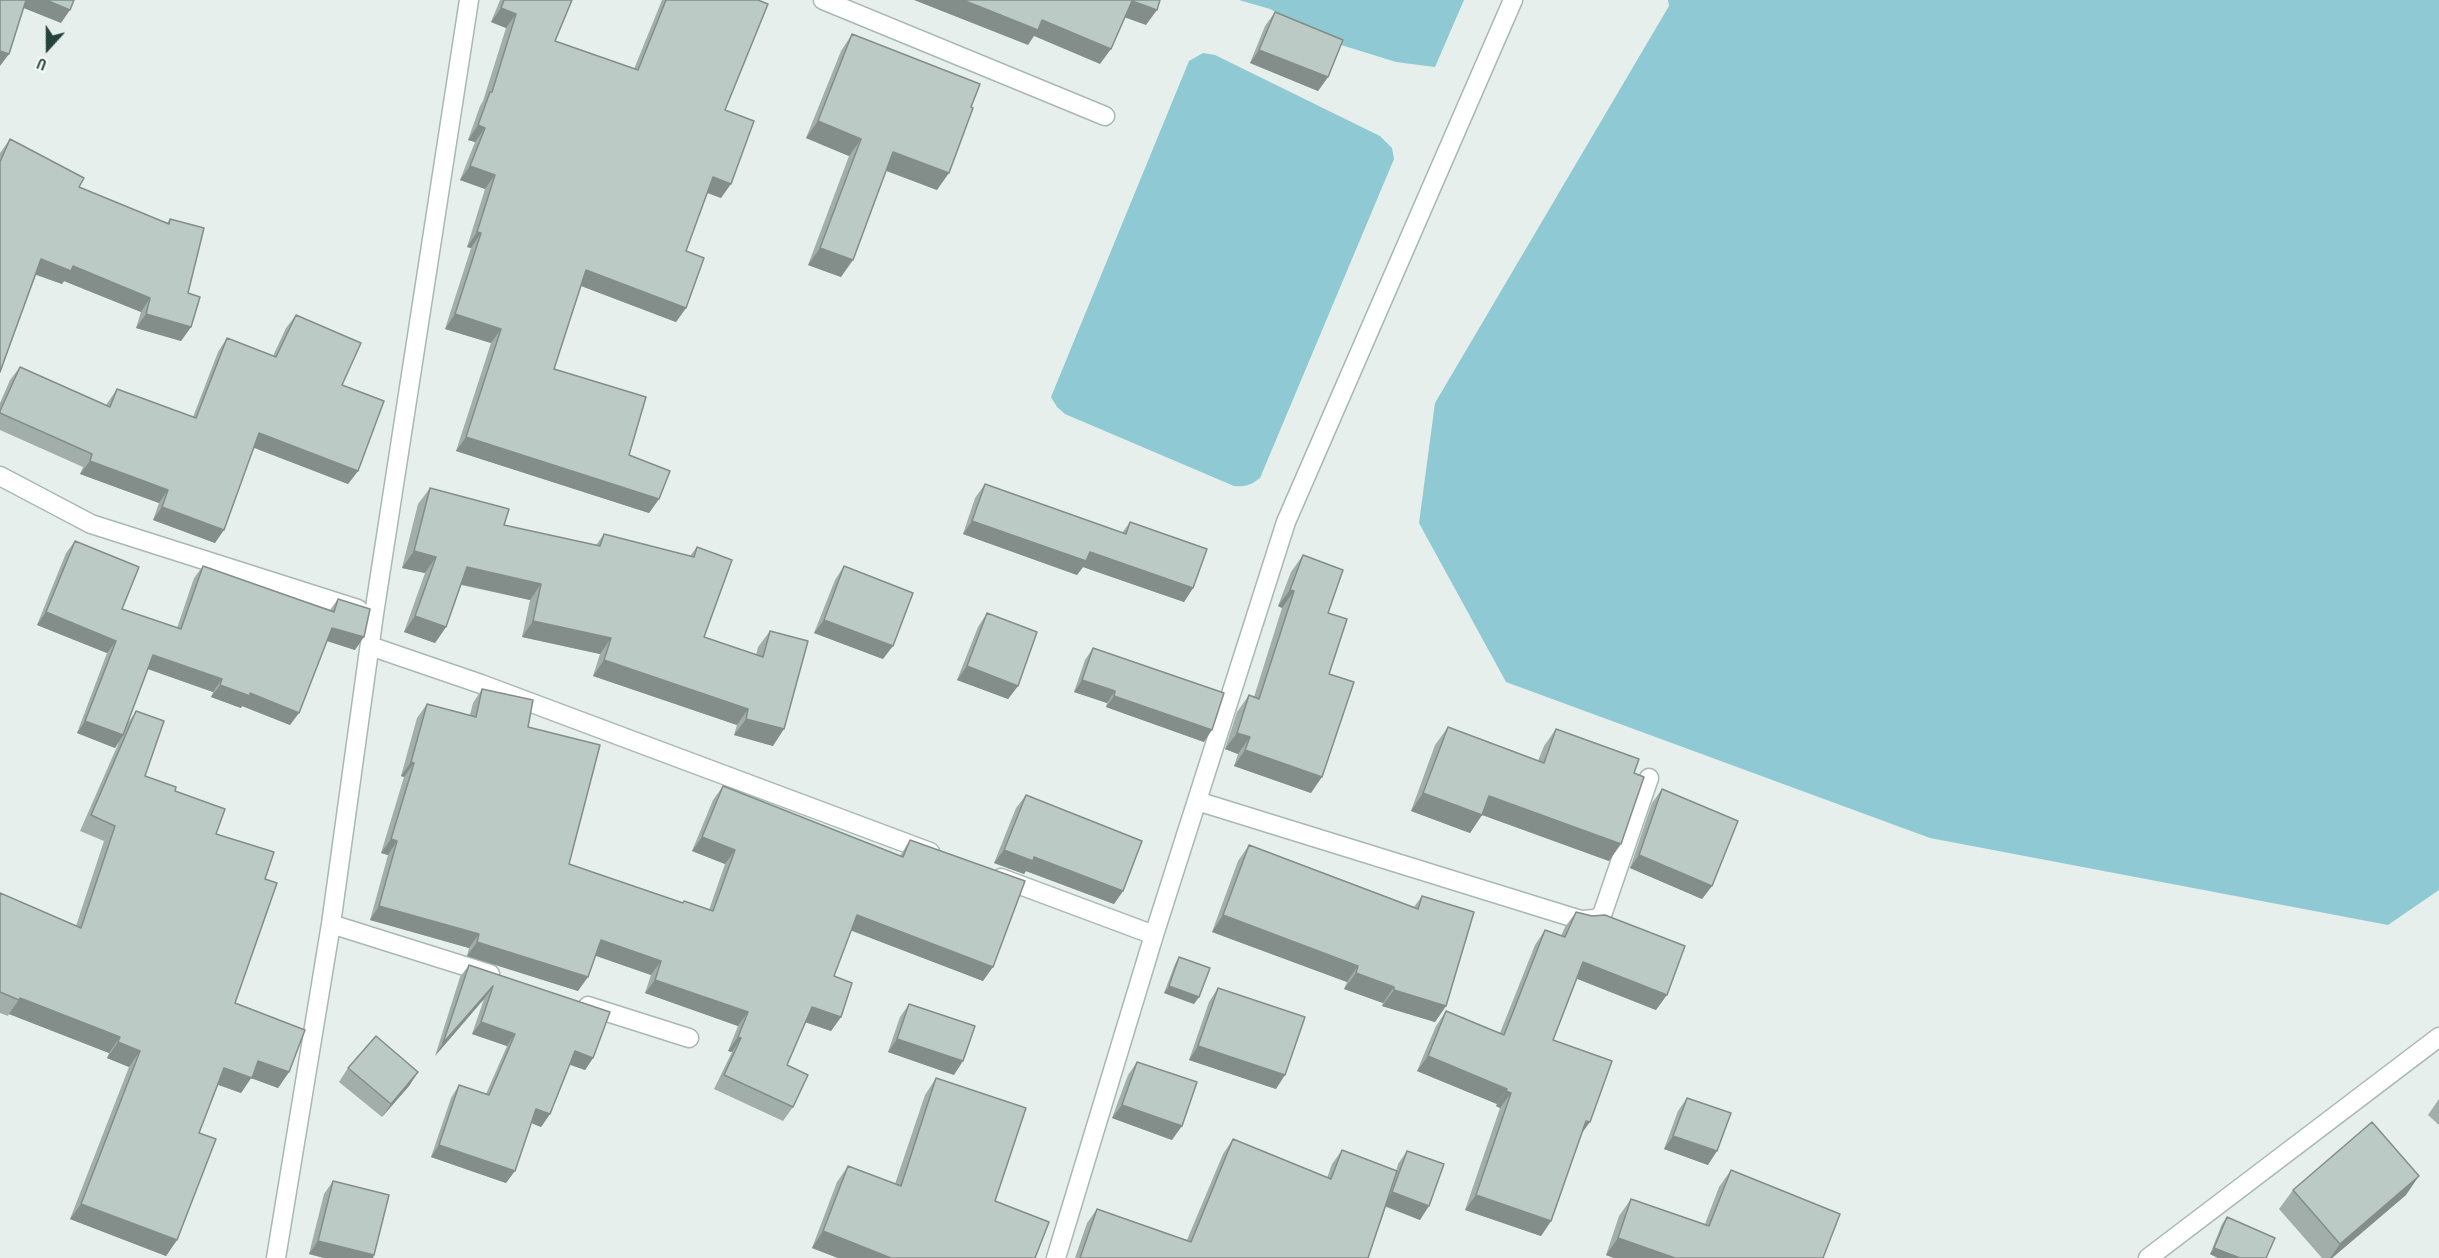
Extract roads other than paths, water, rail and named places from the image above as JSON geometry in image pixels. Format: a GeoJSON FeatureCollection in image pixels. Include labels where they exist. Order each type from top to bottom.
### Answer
{"type":"FeatureCollection","features":[{"type":"Feature","properties":{"kind":"street"},"geometry":{"type":"LineString","coordinates":[[276,1258],[331,924],[374,614],[469,0]]}},
{"type":"Feature","properties":{"kind":"street"},"geometry":{"type":"LineString","coordinates":[[823,0],[1105,116]]}},
{"type":"Feature","properties":{"kind":"street"},"geometry":{"type":"LineString","coordinates":[[1056,1258],[1154,935],[1286,522],[1513,0]]}},
{"type":"Feature","properties":{"kind":"street"},"geometry":{"type":"LineString","coordinates":[[0,476],[91,524],[374,614]]}},
{"type":"Feature","properties":{"kind":"street"},"geometry":{"type":"LineString","coordinates":[[370,646],[481,684],[941,856]]}},
{"type":"Feature","properties":{"kind":"street"},"geometry":{"type":"LineString","coordinates":[[1197,801],[1581,920],[1595,919],[1602,915],[1649,778]]}},
{"type":"Feature","properties":{"kind":"street"},"geometry":{"type":"LineString","coordinates":[[986,873],[1154,935]]}},
{"type":"Feature","properties":{"kind":"street"},"geometry":{"type":"LineString","coordinates":[[331,924],[510,981]]}},
{"type":"Feature","properties":{"kind":"street"},"geometry":{"type":"LineString","coordinates":[[566,999],[689,1038]]}},
{"type":"Feature","properties":{"kind":"street"},"geometry":{"type":"LineString","coordinates":[[2148,1258],[2439,1037]]}},
{"type":"Feature","properties":{"kind":"water"},"geometry":{"type":"Polygon","coordinates":[[[1239,0],[1464,0],[1435,67],[1396,62],[1338,44],[1270,9],[1239,0]]]}},
{"type":"Feature","properties":{"kind":"water"},"geometry":{"type":"Polygon","coordinates":[[[1668,0],[2439,0],[2439,890],[2388,925],[1930,838],[1506,682],[1419,523],[1435,403],[1669,6],[1668,0]]]}},
{"type":"Feature","properties":{"kind":"water"},"geometry":{"type":"Polygon","coordinates":[[[1203,53],[1215,55],[1380,136],[1392,148],[1394,159],[1260,478],[1251,484],[1242,486],[1234,486],[1065,414],[1051,397],[1189,61],[1203,53]]]}}]}
